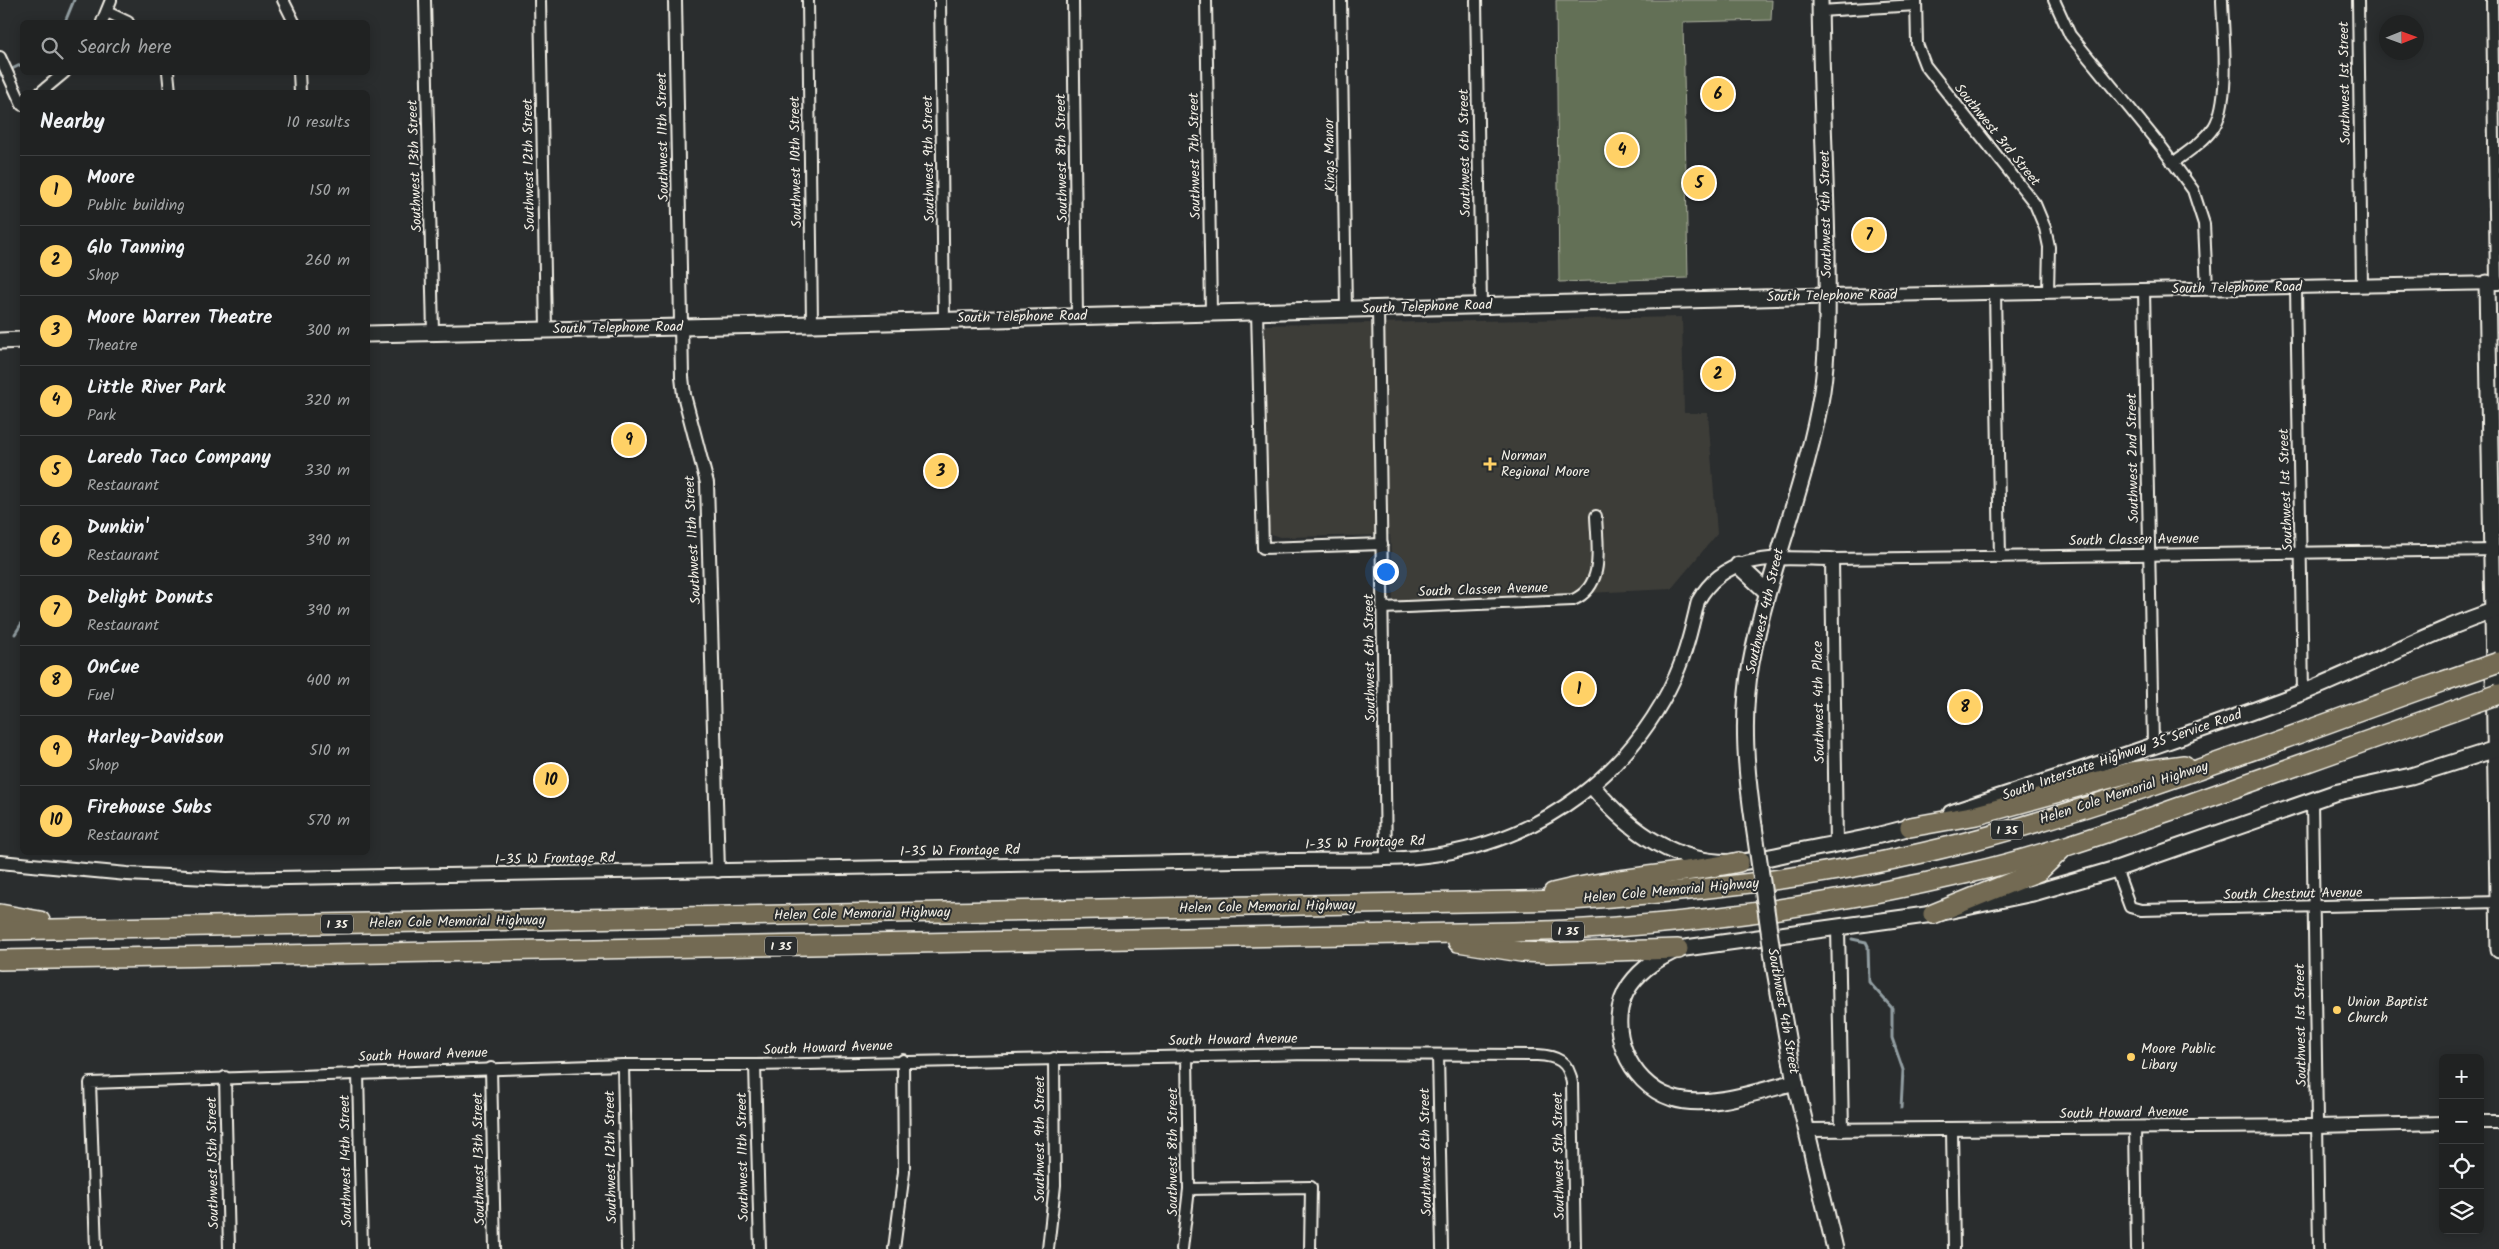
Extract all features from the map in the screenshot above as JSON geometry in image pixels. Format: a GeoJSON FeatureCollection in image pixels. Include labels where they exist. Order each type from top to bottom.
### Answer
{"type":"FeatureCollection","features":[{"type":"Feature","properties":{"kind":"highway","name":"Helen Cole Memorial Highway"},"geometry":{"type":"LineString","coordinates":[[0,930],[1519,901],[1591,899],[1726,888],[1867,865],[1966,842],[2073,812],[2499,662]]}},
{"type":"Feature","properties":{"kind":"highway","name":"I 35"},"geometry":{"type":"LineString","coordinates":[[0,960],[1571,931],[1728,918],[1872,895],[1975,872],[2066,845],[2499,694]]}},
{"type":"Feature","properties":{"kind":"highway"},"geometry":{"type":"LineString","coordinates":[[1910,827],[1977,815],[2132,772],[2220,761]]}},
{"type":"Feature","properties":{"kind":"highway"},"geometry":{"type":"LineString","coordinates":[[1932,914],[2039,871],[2066,845]]}},
{"type":"Feature","properties":{"kind":"highway"},"geometry":{"type":"LineString","coordinates":[[1519,901],[1594,882],[1696,871],[1739,862]]}},
{"type":"Feature","properties":{"kind":"highway"},"geometry":{"type":"LineString","coordinates":[[0,914],[86,928]]}},
{"type":"Feature","properties":{"kind":"highway"},"geometry":{"type":"LineString","coordinates":[[1407,934],[1521,952],[1587,952],[1678,948]]}},
{"type":"Feature","properties":{"kind":"highway"},"geometry":{"type":"LineString","coordinates":[[0,973],[77,959]]}},
{"type":"Feature","properties":{"kind":"main road","name":"Southwest 4th Street"},"geometry":{"type":"LineString","coordinates":[[1820,6],[1827,296],[1826,346],[1822,391],[1809,452],[1767,592],[1750,665],[1746,712],[1748,784],[1774,965],[1795,1082],[1835,1249]]}},
{"type":"Feature","properties":{"kind":"main road"},"geometry":{"type":"LineString","coordinates":[[2494,283],[2499,950]]}},
{"type":"Feature","properties":{"kind":"main road","name":"South Telephone Road"},"geometry":{"type":"LineString","coordinates":[[370,334],[812,324],[1827,296]]}},
{"type":"Feature","properties":{"kind":"main road"},"geometry":{"type":"LineString","coordinates":[[0,341],[20,340]]}},
{"type":"Feature","properties":{"kind":"main road"},"geometry":{"type":"LineString","coordinates":[[1738,565],[1767,592]]}},
{"type":"Feature","properties":{"kind":"main road","name":"South Interstate Highway 35 Service Road"},"geometry":{"type":"LineString","coordinates":[[1593,787],[1624,822],[1659,845],[1691,857],[1739,862],[1836,845],[1910,827],[2152,746],[2341,677],[2417,640],[2496,610]]}},
{"type":"Feature","properties":{"kind":"main road"},"geometry":{"type":"LineString","coordinates":[[1795,1082],[1724,1099],[1699,1102],[1672,1098],[1650,1087],[1633,1069],[1623,1049],[1620,1025],[1622,1003],[1629,986],[1642,970],[1658,958],[1678,948],[1932,914],[2034,894],[2116,870],[2334,793],[2411,776],[2497,748]]}},
{"type":"Feature","properties":{"kind":"street"},"geometry":{"type":"LineString","coordinates":[[103,20],[111,0]]}},
{"type":"Feature","properties":{"kind":"street"},"geometry":{"type":"LineString","coordinates":[[283,0],[293,20]]}},
{"type":"Feature","properties":{"kind":"street","name":"Southwest 13th Street"},"geometry":{"type":"LineString","coordinates":[[425,0],[433,332]]}},
{"type":"Feature","properties":{"kind":"street","name":"Southwest 12th Street"},"geometry":{"type":"LineString","coordinates":[[540,0],[546,329]]}},
{"type":"Feature","properties":{"kind":"street","name":"Southwest 11th Street"},"geometry":{"type":"LineString","coordinates":[[675,0],[684,395],[707,483],[718,871]]}},
{"type":"Feature","properties":{"kind":"street","name":"Southwest 10th Street"},"geometry":{"type":"LineString","coordinates":[[808,0],[812,324]]}},
{"type":"Feature","properties":{"kind":"street","name":"Southwest 9th Street"},"geometry":{"type":"LineString","coordinates":[[940,0],[944,319]]}},
{"type":"Feature","properties":{"kind":"street","name":"Southwest 8th Street"},"geometry":{"type":"LineString","coordinates":[[1073,0],[1078,316]]}},
{"type":"Feature","properties":{"kind":"street","name":"Southwest 7th Street"},"geometry":{"type":"LineString","coordinates":[[1206,0],[1211,312]]}},
{"type":"Feature","properties":{"kind":"street","name":"Kings Manor"},"geometry":{"type":"LineString","coordinates":[[1341,0],[1346,309]]}},
{"type":"Feature","properties":{"kind":"street","name":"Southwest 6th Street"},"geometry":{"type":"LineString","coordinates":[[1476,0],[1481,306]]}},
{"type":"Feature","properties":{"kind":"street"},"geometry":{"type":"LineString","coordinates":[[2054,0],[2070,34],[2193,190],[2202,212],[2206,240],[2207,288]]}},
{"type":"Feature","properties":{"kind":"street"},"geometry":{"type":"LineString","coordinates":[[2173,163],[2202,140],[2220,115],[2224,90],[2222,0]]}},
{"type":"Feature","properties":{"kind":"street","name":"Southwest 1st Street"},"geometry":{"type":"LineString","coordinates":[[2358,0],[2362,286]]}},
{"type":"Feature","properties":{"kind":"street"},"geometry":{"type":"LineString","coordinates":[[2492,0],[2494,283]]}},
{"type":"Feature","properties":{"kind":"street"},"geometry":{"type":"LineString","coordinates":[[1820,6],[1916,2]]}},
{"type":"Feature","properties":{"kind":"street","name":"Southwest 3rd Street"},"geometry":{"type":"LineString","coordinates":[[1916,2],[1918,44],[1925,66],[2021,185],[2041,216],[2049,247],[2048,291]]}},
{"type":"Feature","properties":{"kind":"street"},"geometry":{"type":"LineString","coordinates":[[107,12],[124,20]]}},
{"type":"Feature","properties":{"kind":"street"},"geometry":{"type":"LineString","coordinates":[[1,59],[20,99]]}},
{"type":"Feature","properties":{"kind":"street"},"geometry":{"type":"LineString","coordinates":[[43,90],[61,75]]}},
{"type":"Feature","properties":{"kind":"street"},"geometry":{"type":"LineString","coordinates":[[168,75],[170,90]]}},
{"type":"Feature","properties":{"kind":"street"},"geometry":{"type":"LineString","coordinates":[[299,75],[300,90]]}},
{"type":"Feature","properties":{"kind":"street","name":"South Telephone Road"},"geometry":{"type":"LineString","coordinates":[[1827,296],[2494,283]]}},
{"type":"Feature","properties":{"kind":"street","name":"Southwest 1st Street"},"geometry":{"type":"LineString","coordinates":[[2296,288],[2303,692]]}},
{"type":"Feature","properties":{"kind":"street","name":"Southwest 2nd Street"},"geometry":{"type":"LineString","coordinates":[[2144,290],[2152,746]]}},
{"type":"Feature","properties":{"kind":"street"},"geometry":{"type":"LineString","coordinates":[[1995,292],[2000,557]]}},
{"type":"Feature","properties":{"kind":"street","name":"Southwest 6th Street"},"geometry":{"type":"LineString","coordinates":[[1378,308],[1386,858]]}},
{"type":"Feature","properties":{"kind":"street"},"geometry":{"type":"LineString","coordinates":[[1257,311],[1263,548],[1382,544]]}},
{"type":"Feature","properties":{"kind":"street","name":"South Classen Avenue"},"geometry":{"type":"LineString","coordinates":[[1382,608],[1566,602],[1584,595],[1591,588],[1598,566],[1596,516]]}},
{"type":"Feature","properties":{"kind":"street","name":"South Classen Avenue"},"geometry":{"type":"LineString","coordinates":[[1776,559],[2496,550]]}},
{"type":"Feature","properties":{"kind":"street","name":"I-35 W Frontage Rd"},"geometry":{"type":"LineString","coordinates":[[0,862],[127,874],[227,879],[1386,858],[1439,855],[1504,838],[1556,813],[1593,787],[1630,747],[1664,699],[1678,670],[1698,601],[1704,591],[1719,575],[1738,565],[1776,559]]}},
{"type":"Feature","properties":{"kind":"street","name":"Southwest 4th Place"},"geometry":{"type":"LineString","coordinates":[[1832,559],[1836,845]]}},
{"type":"Feature","properties":{"kind":"street","name":"Southwest 1st Street"},"geometry":{"type":"LineString","coordinates":[[2312,801],[2319,1249]]}},
{"type":"Feature","properties":{"kind":"street","name":"South Chestnut Avenue"},"geometry":{"type":"LineString","coordinates":[[2116,870],[2127,903],[2134,910],[2499,902]]}},
{"type":"Feature","properties":{"kind":"street"},"geometry":{"type":"LineString","coordinates":[[1838,928],[1842,1130]]}},
{"type":"Feature","properties":{"kind":"street","name":"Southwest 8th Street"},"geometry":{"type":"LineString","coordinates":[[1182,1249],[1189,1189],[1187,1055]]}},
{"type":"Feature","properties":{"kind":"street","name":"South Howard Avenue"},"geometry":{"type":"LineString","coordinates":[[96,1249],[90,1083],[491,1068],[755,1065],[903,1060],[1187,1055],[1548,1056],[1565,1063]]}},
{"type":"Feature","properties":{"kind":"street","name":"Southwest 6th Street"},"geometry":{"type":"LineString","coordinates":[[1438,1055],[1442,1249]]}},
{"type":"Feature","properties":{"kind":"street","name":"Southwest 9th Street"},"geometry":{"type":"LineString","coordinates":[[1048,1249],[1055,1185],[1054,1058]]}},
{"type":"Feature","properties":{"kind":"street"},"geometry":{"type":"LineString","coordinates":[[894,1249],[904,1172],[903,1060]]}},
{"type":"Feature","properties":{"kind":"street","name":"Southwest 5th Street"},"geometry":{"type":"LineString","coordinates":[[1565,1063],[1572,1083],[1575,1249]]}},
{"type":"Feature","properties":{"kind":"street","name":"Southwest 12th Street"},"geometry":{"type":"LineString","coordinates":[[623,1065],[627,1249]]}},
{"type":"Feature","properties":{"kind":"street","name":"Southwest 11th Street"},"geometry":{"type":"LineString","coordinates":[[755,1065],[760,1249]]}},
{"type":"Feature","properties":{"kind":"street","name":"Southwest 13th Street"},"geometry":{"type":"LineString","coordinates":[[491,1068],[495,1249]]}},
{"type":"Feature","properties":{"kind":"street","name":"Southwest 14th Street"},"geometry":{"type":"LineString","coordinates":[[358,1073],[362,1249]]}},
{"type":"Feature","properties":{"kind":"street","name":"Southwest 15th Street"},"geometry":{"type":"LineString","coordinates":[[225,1077],[229,1249]]}},
{"type":"Feature","properties":{"kind":"street"},"geometry":{"type":"LineString","coordinates":[[2484,1122],[2499,1122]]}},
{"type":"Feature","properties":{"kind":"street","name":"South Howard Avenue"},"geometry":{"type":"LineString","coordinates":[[1806,1130],[1952,1130],[2439,1123]]}},
{"type":"Feature","properties":{"kind":"street"},"geometry":{"type":"LineString","coordinates":[[2134,1128],[2137,1249]]}},
{"type":"Feature","properties":{"kind":"street"},"geometry":{"type":"LineString","coordinates":[[1952,1130],[1954,1249]]}},
{"type":"Feature","properties":{"kind":"street"},"geometry":{"type":"LineString","coordinates":[[1189,1189],[1311,1187],[1310,1249]]}},
{"type":"Feature","properties":{"kind":"shaded area","name":"Norman Regional Moore"},"geometry":{"type":"Polygon","coordinates":[[[1682,317],[1684,413],[1708,413],[1717,534],[1671,589],[1393,602],[1390,535],[1280,537],[1267,533],[1265,325],[1682,317]]]}},
{"type":"Feature","properties":{"kind":"green space"},"geometry":{"type":"Polygon","coordinates":[[[1556,0],[1772,0],[1771,20],[1683,22],[1688,278],[1559,282],[1556,0]]]}},
{"type":"Feature","properties":{"kind":"waterway"},"geometry":{"type":"LineString","coordinates":[[66,20],[74,0]]}},
{"type":"Feature","properties":{"kind":"waterway"},"geometry":{"type":"LineString","coordinates":[[0,75],[20,65]]}},
{"type":"Feature","properties":{"kind":"waterway"},"geometry":{"type":"LineString","coordinates":[[15,634],[20,626]]}},
{"type":"Feature","properties":{"kind":"waterway"},"geometry":{"type":"LineString","coordinates":[[1852,939],[1866,942],[1868,946],[1869,982],[1892,1008],[1892,1038],[1903,1070],[1901,1108]]}},
{"type":"Feature","properties":{"kind":"place","name":"Dunkin'"},"geometry":{"type":"Point","coordinates":[1718,94]}},
{"type":"Feature","properties":{"kind":"place","name":"Little River Park"},"geometry":{"type":"Point","coordinates":[1622,150]}},
{"type":"Feature","properties":{"kind":"place","name":"Laredo Taco Company"},"geometry":{"type":"Point","coordinates":[1699,183]}},
{"type":"Feature","properties":{"kind":"place","name":"Delight Donuts"},"geometry":{"type":"Point","coordinates":[1869,235]}},
{"type":"Feature","properties":{"kind":"place","name":"Glo Tanning"},"geometry":{"type":"Point","coordinates":[1718,374]}},
{"type":"Feature","properties":{"kind":"place","name":"Harley-Davidson"},"geometry":{"type":"Point","coordinates":[629,440]}},
{"type":"Feature","properties":{"kind":"place","name":"Norman Regional Moore"},"geometry":{"type":"Point","coordinates":[1490,464]}},
{"type":"Feature","properties":{"kind":"place","name":"Moore Warren Theatre"},"geometry":{"type":"Point","coordinates":[941,471]}},
{"type":"Feature","properties":{"kind":"place","name":"Moore"},"geometry":{"type":"Point","coordinates":[1579,689]}},
{"type":"Feature","properties":{"kind":"place","name":"OnCue"},"geometry":{"type":"Point","coordinates":[1965,707]}},
{"type":"Feature","properties":{"kind":"place","name":"Firehouse Subs"},"geometry":{"type":"Point","coordinates":[551,780]}},
{"type":"Feature","properties":{"kind":"place","name":"Union Baptist Church"},"geometry":{"type":"Point","coordinates":[2337,1010]}},
{"type":"Feature","properties":{"kind":"place","name":"Moore Public Libary"},"geometry":{"type":"Point","coordinates":[2131,1057]}}]}
